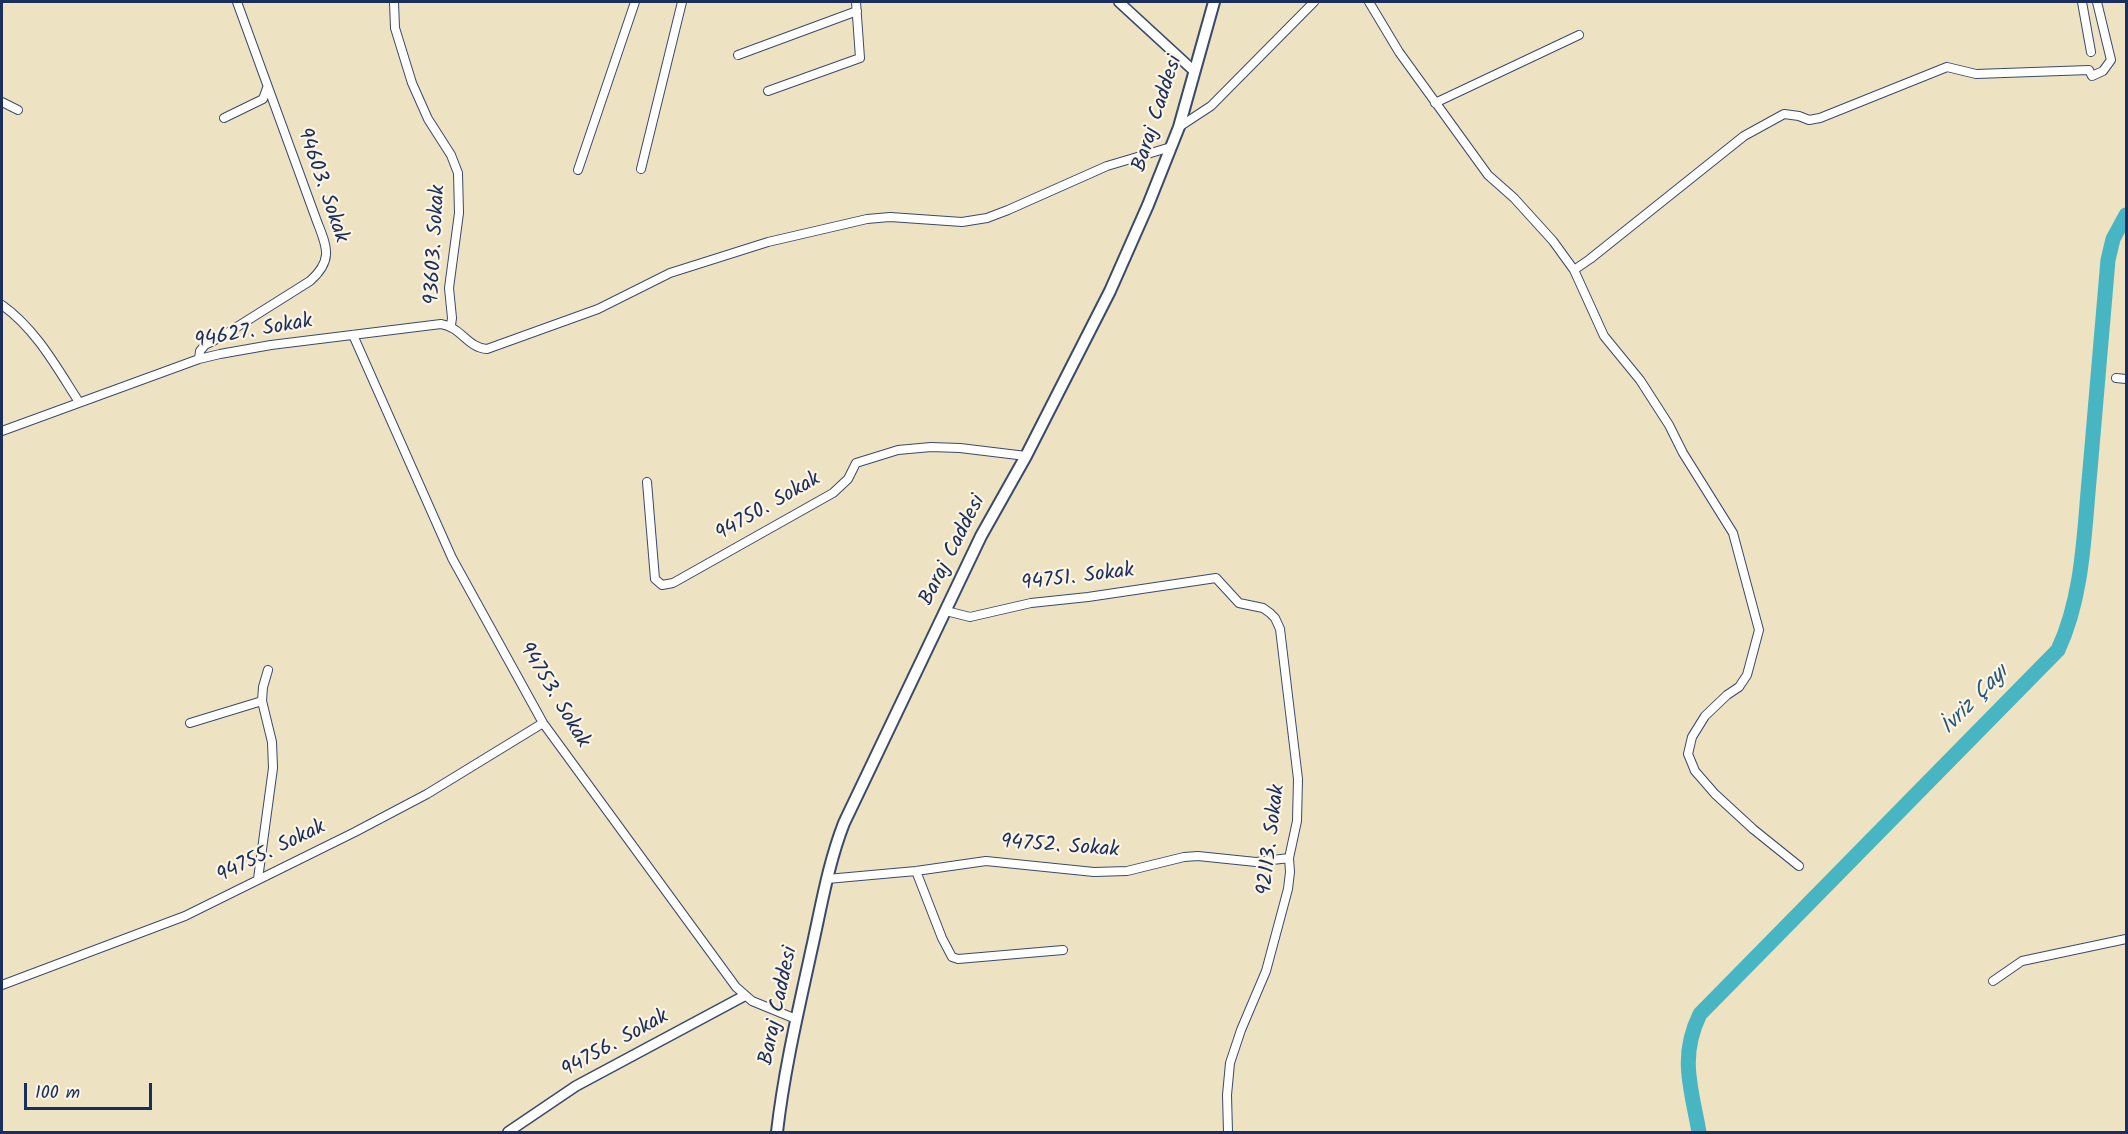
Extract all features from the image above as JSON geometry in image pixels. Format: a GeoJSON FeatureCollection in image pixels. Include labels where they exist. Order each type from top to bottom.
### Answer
{"type":"FeatureCollection","features":[{"type":"Feature","properties":{"kind":"main road","name":"Baraj Caddesi"},"geometry":{"type":"LineString","coordinates":[[777,1132],[789,1050],[835,845],[855,795],[981,536],[1026,456],[1110,291],[1179,128],[1214,2]]}},
{"type":"Feature","properties":{"kind":"street","name":"94603. Sokak"},"geometry":{"type":"LineString","coordinates":[[199,360],[200,351],[205,345],[310,281],[325,263],[326,253],[321,231],[237,2]]}},
{"type":"Feature","properties":{"kind":"street","name":"93603. Sokak"},"geometry":{"type":"LineString","coordinates":[[394,2],[394,28],[412,83],[428,119],[452,155],[458,173],[459,213],[449,288],[451,326]]}},
{"type":"Feature","properties":{"kind":"street"},"geometry":{"type":"LineString","coordinates":[[578,170],[635,2]]}},
{"type":"Feature","properties":{"kind":"street"},"geometry":{"type":"LineString","coordinates":[[641,169],[682,2]]}},
{"type":"Feature","properties":{"kind":"street"},"geometry":{"type":"LineString","coordinates":[[768,91],[860,58],[856,2]]}},
{"type":"Feature","properties":{"kind":"street"},"geometry":{"type":"LineString","coordinates":[[1119,2],[1194,71]]}},
{"type":"Feature","properties":{"kind":"street"},"geometry":{"type":"LineString","coordinates":[[1179,128],[1211,106],[1314,2]]}},
{"type":"Feature","properties":{"kind":"street"},"geometry":{"type":"LineString","coordinates":[[1369,2],[1399,52],[1488,175],[1514,198],[1547,234],[1574,270],[1604,336],[1640,380],[1733,533],[1759,630],[1747,675],[1739,687],[1705,716],[1692,737],[1688,754],[1695,771],[1715,794],[1753,829],[1800,866]]}},
{"type":"Feature","properties":{"kind":"street"},"geometry":{"type":"LineString","coordinates":[[2082,2],[2091,52]]}},
{"type":"Feature","properties":{"kind":"street"},"geometry":{"type":"LineString","coordinates":[[1574,270],[1590,260],[1744,136],[1784,114],[1809,120],[1820,118],[1947,67],[1976,74],[2089,70],[2092,76],[2103,71],[2111,60],[2097,2]]}},
{"type":"Feature","properties":{"kind":"street"},"geometry":{"type":"LineString","coordinates":[[738,54],[856,11]]}},
{"type":"Feature","properties":{"kind":"street"},"geometry":{"type":"LineString","coordinates":[[1436,103],[1579,35]]}},
{"type":"Feature","properties":{"kind":"street"},"geometry":{"type":"LineString","coordinates":[[224,118],[263,99],[267,87]]}},
{"type":"Feature","properties":{"kind":"street"},"geometry":{"type":"LineString","coordinates":[[2,102],[18,110]]}},
{"type":"Feature","properties":{"kind":"street"},"geometry":{"type":"LineString","coordinates":[[451,326],[480,349],[496,347],[598,309],[670,273],[768,242],[867,219],[890,217],[962,222],[987,218],[1107,166],[1172,147]]}},
{"type":"Feature","properties":{"kind":"street"},"geometry":{"type":"LineString","coordinates":[[2,305],[20,320],[39,342],[79,402]]}},
{"type":"Feature","properties":{"kind":"street","name":"94627. Sokak"},"geometry":{"type":"LineString","coordinates":[[2,431],[199,360],[272,345],[353,334],[428,324],[451,326]]}},
{"type":"Feature","properties":{"kind":"street","name":"94753. Sokak"},"geometry":{"type":"LineString","coordinates":[[353,334],[452,558],[543,723],[701,941],[744,996],[764,1007],[796,1019]]}},
{"type":"Feature","properties":{"kind":"street"},"geometry":{"type":"LineString","coordinates":[[2116,378],[2127,379]]}},
{"type":"Feature","properties":{"kind":"street","name":"94750. Sokak"},"geometry":{"type":"LineString","coordinates":[[647,482],[652,522],[654,573],[655,579],[662,585],[673,583],[833,494],[843,485],[853,467],[861,460],[898,450],[931,447],[1026,456]]}},
{"type":"Feature","properties":{"kind":"street","name":"94751. Sokak"},"geometry":{"type":"LineString","coordinates":[[946,611],[970,617],[1032,603],[1216,578]]}},
{"type":"Feature","properties":{"kind":"street","name":"92113. Sokak"},"geometry":{"type":"LineString","coordinates":[[1216,578],[1239,603],[1263,608],[1270,613],[1280,629],[1298,779],[1296,821],[1289,858],[1288,890],[1266,971],[1230,1063],[1227,1095],[1228,1132]]}},
{"type":"Feature","properties":{"kind":"street"},"geometry":{"type":"LineString","coordinates":[[258,879],[272,778],[273,754],[262,701],[268,670]]}},
{"type":"Feature","properties":{"kind":"street"},"geometry":{"type":"LineString","coordinates":[[190,723],[262,701]]}},
{"type":"Feature","properties":{"kind":"street","name":"94755. Sokak"},"geometry":{"type":"LineString","coordinates":[[2,985],[185,916],[428,794],[543,723]]}},
{"type":"Feature","properties":{"kind":"street","name":"94752. Sokak"},"geometry":{"type":"LineString","coordinates":[[827,879],[916,871],[986,861],[1111,872],[1127,871],[1184,857],[1198,856],[1256,862],[1289,858]]}},
{"type":"Feature","properties":{"kind":"street"},"geometry":{"type":"LineString","coordinates":[[916,871],[942,938],[952,957],[958,959],[1063,950]]}},
{"type":"Feature","properties":{"kind":"street"},"geometry":{"type":"LineString","coordinates":[[1993,981],[2022,961],[2127,939]]}},
{"type":"Feature","properties":{"kind":"street","name":"94756. Sokak"},"geometry":{"type":"LineString","coordinates":[[508,1132],[576,1086],[744,996]]}},
{"type":"Feature","properties":{"kind":"waterway","name":"İvriz Çayı"},"geometry":{"type":"LineString","coordinates":[[1699,1132],[1690,1086],[1688,1058],[1700,1014],[2058,650],[2067,629],[2082,562],[2108,260],[2113,239],[2126,215]]}}]}
